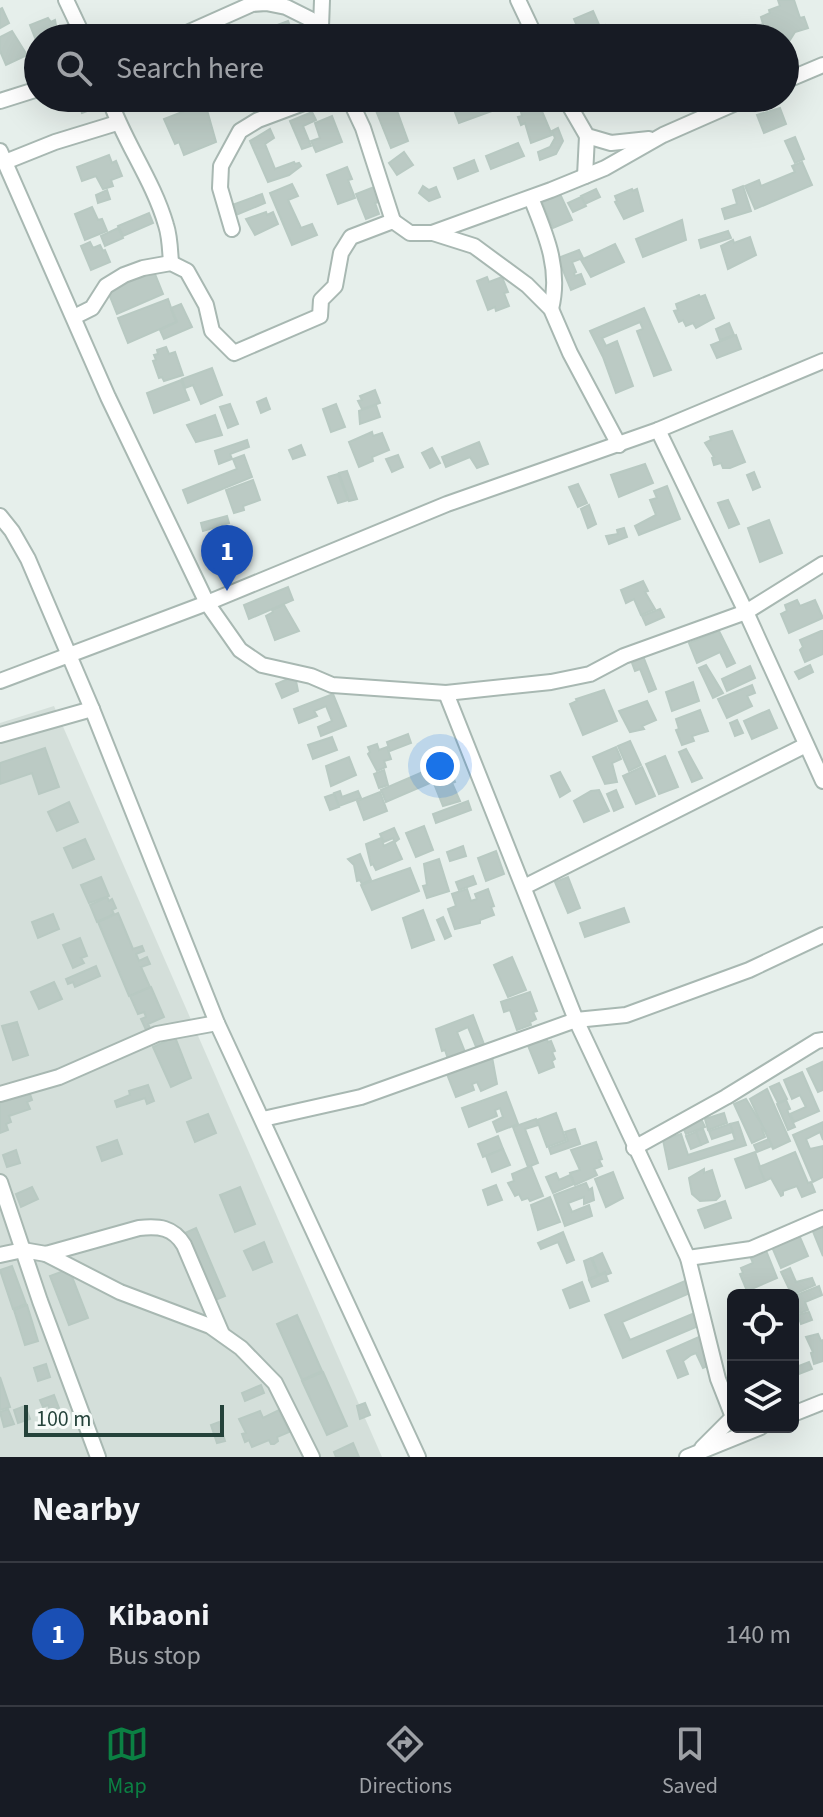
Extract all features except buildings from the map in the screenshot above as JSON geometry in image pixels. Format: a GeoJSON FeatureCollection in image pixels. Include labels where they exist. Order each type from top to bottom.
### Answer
{"type":"FeatureCollection","features":[{"type":"Feature","properties":{"kind":"street"},"geometry":{"type":"LineString","coordinates":[[66,0],[77,24]]}},
{"type":"Feature","properties":{"kind":"street"},"geometry":{"type":"LineString","coordinates":[[322,0],[324,24]]}},
{"type":"Feature","properties":{"kind":"street"},"geometry":{"type":"LineString","coordinates":[[518,0],[529,24]]}},
{"type":"Feature","properties":{"kind":"street"},"geometry":{"type":"LineString","coordinates":[[206,24],[254,2],[286,7],[312,24]]}},
{"type":"Feature","properties":{"kind":"street"},"geometry":{"type":"LineString","coordinates":[[799,75],[823,65]]}},
{"type":"Feature","properties":{"kind":"street"},"geometry":{"type":"LineString","coordinates":[[0,101],[24,93]]}},
{"type":"Feature","properties":{"kind":"street"},"geometry":{"type":"LineString","coordinates":[[113,112],[145,173],[167,227],[171,263]]}},
{"type":"Feature","properties":{"kind":"street"},"geometry":{"type":"LineString","coordinates":[[232,229],[220,188],[221,166],[240,131],[279,112]]}},
{"type":"Feature","properties":{"kind":"street"},"geometry":{"type":"LineString","coordinates":[[356,112],[393,221],[410,233],[432,233],[474,246],[527,285],[551,309],[570,353],[619,445]]}},
{"type":"Feature","properties":{"kind":"street"},"geometry":{"type":"LineString","coordinates":[[572,112],[587,136],[611,143],[663,135]]}},
{"type":"Feature","properties":{"kind":"street"},"geometry":{"type":"LineString","coordinates":[[432,233],[585,176],[715,112]]}},
{"type":"Feature","properties":{"kind":"street"},"geometry":{"type":"LineString","coordinates":[[117,123],[2,156],[158,506],[207,603],[240,650],[262,665],[311,676],[332,685],[446,693],[551,682],[590,674],[624,656],[746,612],[823,564]]}},
{"type":"Feature","properties":{"kind":"street"},"geometry":{"type":"LineString","coordinates":[[585,176],[587,136]]}},
{"type":"Feature","properties":{"kind":"street"},"geometry":{"type":"LineString","coordinates":[[531,198],[552,256],[555,293],[551,309]]}},
{"type":"Feature","properties":{"kind":"street"},"geometry":{"type":"LineString","coordinates":[[74,317],[92,308],[106,286],[124,275],[171,263],[187,271],[206,305],[212,331],[234,353],[320,316],[321,300],[335,286],[341,253],[351,237],[393,221]]}},
{"type":"Feature","properties":{"kind":"street"},"geometry":{"type":"LineString","coordinates":[[0,681],[207,603],[447,504],[658,430],[823,361]]}},
{"type":"Feature","properties":{"kind":"street"},"geometry":{"type":"LineString","coordinates":[[658,430],[823,781]]}},
{"type":"Feature","properties":{"kind":"street"},"geometry":{"type":"LineString","coordinates":[[0,516],[28,559],[92,709],[217,1023],[418,1457]]}},
{"type":"Feature","properties":{"kind":"street"},"geometry":{"type":"LineString","coordinates":[[446,693],[576,1020],[688,1258],[718,1379],[727,1402]]}},
{"type":"Feature","properties":{"kind":"street"},"geometry":{"type":"LineString","coordinates":[[0,735],[92,709]]}},
{"type":"Feature","properties":{"kind":"street"},"geometry":{"type":"LineString","coordinates":[[524,887],[806,745]]}},
{"type":"Feature","properties":{"kind":"street"},"geometry":{"type":"LineString","coordinates":[[263,1119],[361,1097],[576,1020],[626,1015],[749,970],[823,935]]}},
{"type":"Feature","properties":{"kind":"street"},"geometry":{"type":"LineString","coordinates":[[0,1094],[59,1077],[157,1034],[217,1023]]}},
{"type":"Feature","properties":{"kind":"street"},"geometry":{"type":"LineString","coordinates":[[634,1148],[823,1040]]}},
{"type":"Feature","properties":{"kind":"street"},"geometry":{"type":"LineString","coordinates":[[0,1182],[98,1457]]}},
{"type":"Feature","properties":{"kind":"street"},"geometry":{"type":"LineString","coordinates":[[688,1258],[751,1249],[823,1218]]}},
{"type":"Feature","properties":{"kind":"street"},"geometry":{"type":"LineString","coordinates":[[46,1254],[139,1228],[166,1228],[174,1232],[184,1245],[222,1335]]}},
{"type":"Feature","properties":{"kind":"street"},"geometry":{"type":"LineString","coordinates":[[0,1255],[23,1250],[46,1254],[97,1282],[191,1318],[222,1335],[241,1348],[269,1375],[312,1457]]}},
{"type":"Feature","properties":{"kind":"street"},"geometry":{"type":"LineString","coordinates":[[799,1412],[823,1402]]}},
{"type":"Feature","properties":{"kind":"street"},"geometry":{"type":"LineString","coordinates":[[694,1456],[727,1423]]}},
{"type":"Feature","properties":{"kind":"street"},"geometry":{"type":"LineString","coordinates":[[694,1456],[747,1433]]}},
{"type":"Feature","properties":{"kind":"shaded area"},"geometry":{"type":"Polygon","coordinates":[[[54,706],[382,1457],[0,1457],[0,723],[54,706]]]}},
{"type":"Feature","properties":{"kind":"place","name":"Kibaoni"},"geometry":{"type":"Point","coordinates":[227,591]}}]}
